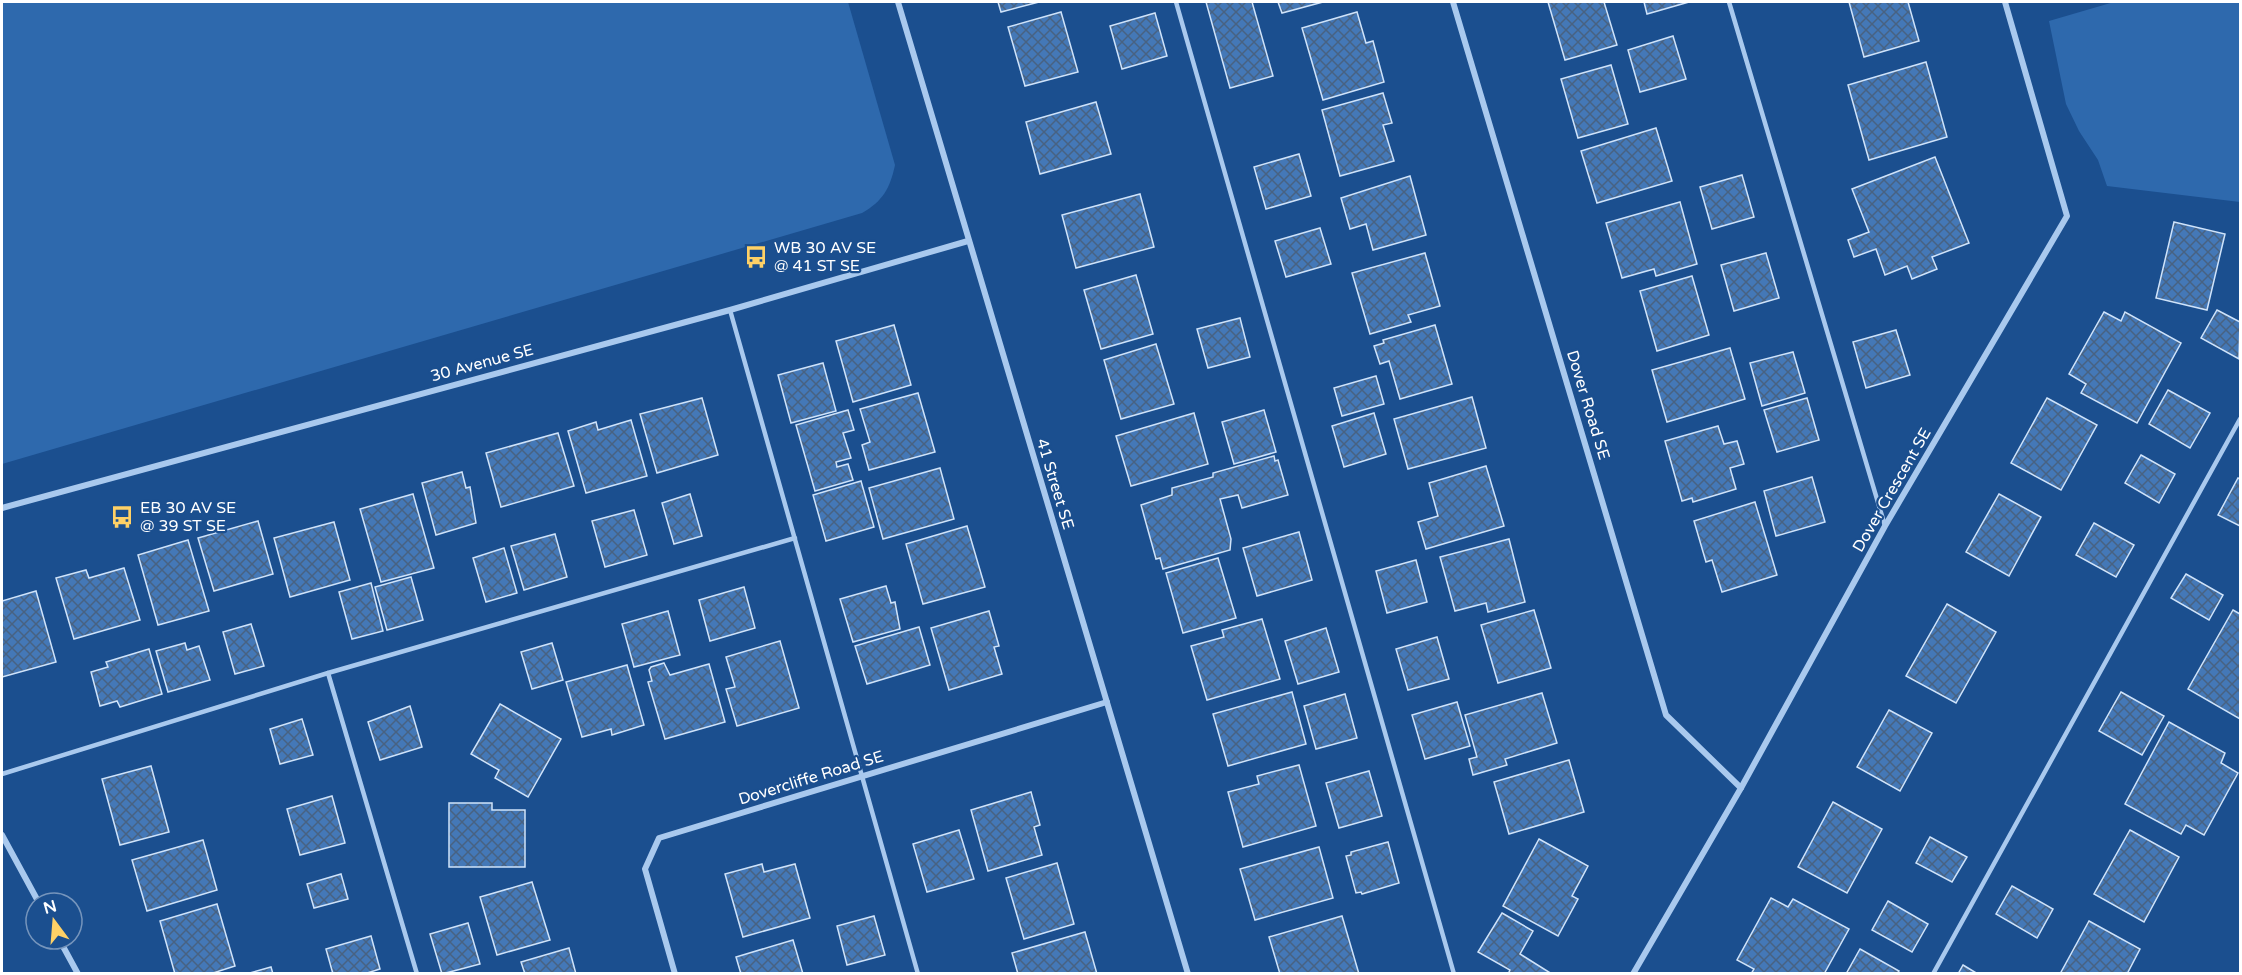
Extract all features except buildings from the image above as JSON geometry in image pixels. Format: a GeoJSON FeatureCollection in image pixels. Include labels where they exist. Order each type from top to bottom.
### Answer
{"type":"FeatureCollection","features":[{"type":"Feature","properties":{"kind":"street","name":"41 Street SE"},"geometry":{"type":"LineString","coordinates":[[898,2],[1188,974]]}},
{"type":"Feature","properties":{"kind":"street","name":"Dover Road SE"},"geometry":{"type":"LineString","coordinates":[[1453,2],[1666,715],[1741,788]]}},
{"type":"Feature","properties":{"kind":"street","name":"Dover Crescent SE"},"geometry":{"type":"LineString","coordinates":[[1634,974],[1741,788],[1885,526],[2067,216],[2005,2]]}},
{"type":"Feature","properties":{"kind":"street","name":"30 Avenue SE"},"geometry":{"type":"LineString","coordinates":[[2,508],[730,310],[968,241]]}},
{"type":"Feature","properties":{"kind":"street","name":"Dovercliffe Road SE"},"geometry":{"type":"LineString","coordinates":[[675,974],[645,869],[658,838],[1107,702]]}},
{"type":"Feature","properties":{"kind":"street"},"geometry":{"type":"LineString","coordinates":[[2,835],[32,891]]}},
{"type":"Feature","properties":{"kind":"street"},"geometry":{"type":"LineString","coordinates":[[66,951],[78,974]]}},
{"type":"Feature","properties":{"kind":"lane"},"geometry":{"type":"LineString","coordinates":[[1176,2],[1454,974]]}},
{"type":"Feature","properties":{"kind":"lane"},"geometry":{"type":"LineString","coordinates":[[1729,2],[1885,526]]}},
{"type":"Feature","properties":{"kind":"lane"},"geometry":{"type":"LineString","coordinates":[[730,310],[918,974]]}},
{"type":"Feature","properties":{"kind":"lane"},"geometry":{"type":"LineString","coordinates":[[1933,974],[2241,419]]}},
{"type":"Feature","properties":{"kind":"lane"},"geometry":{"type":"LineString","coordinates":[[2,774],[328,673],[795,538]]}},
{"type":"Feature","properties":{"kind":"lane"},"geometry":{"type":"LineString","coordinates":[[328,673],[417,974]]}},
{"type":"Feature","properties":{"kind":"shaded area"},"geometry":{"type":"Polygon","coordinates":[[[2,2],[848,2],[895,165],[891,181],[880,199],[862,213],[2,464],[2,2]]]}},
{"type":"Feature","properties":{"kind":"shaded area"},"geometry":{"type":"Polygon","coordinates":[[[2114,2],[2240,2],[2240,202],[2107,186],[2098,160],[2079,131],[2066,104],[2049,21],[2114,2]]]}},
{"type":"Feature","properties":{"kind":"place","name":"WB 30 AV SE @ 41 ST SE"},"geometry":{"type":"Point","coordinates":[756,257]}},
{"type":"Feature","properties":{"kind":"place","name":"EB 30 AV SE @ 39 ST SE"},"geometry":{"type":"Point","coordinates":[122,517]}}]}
